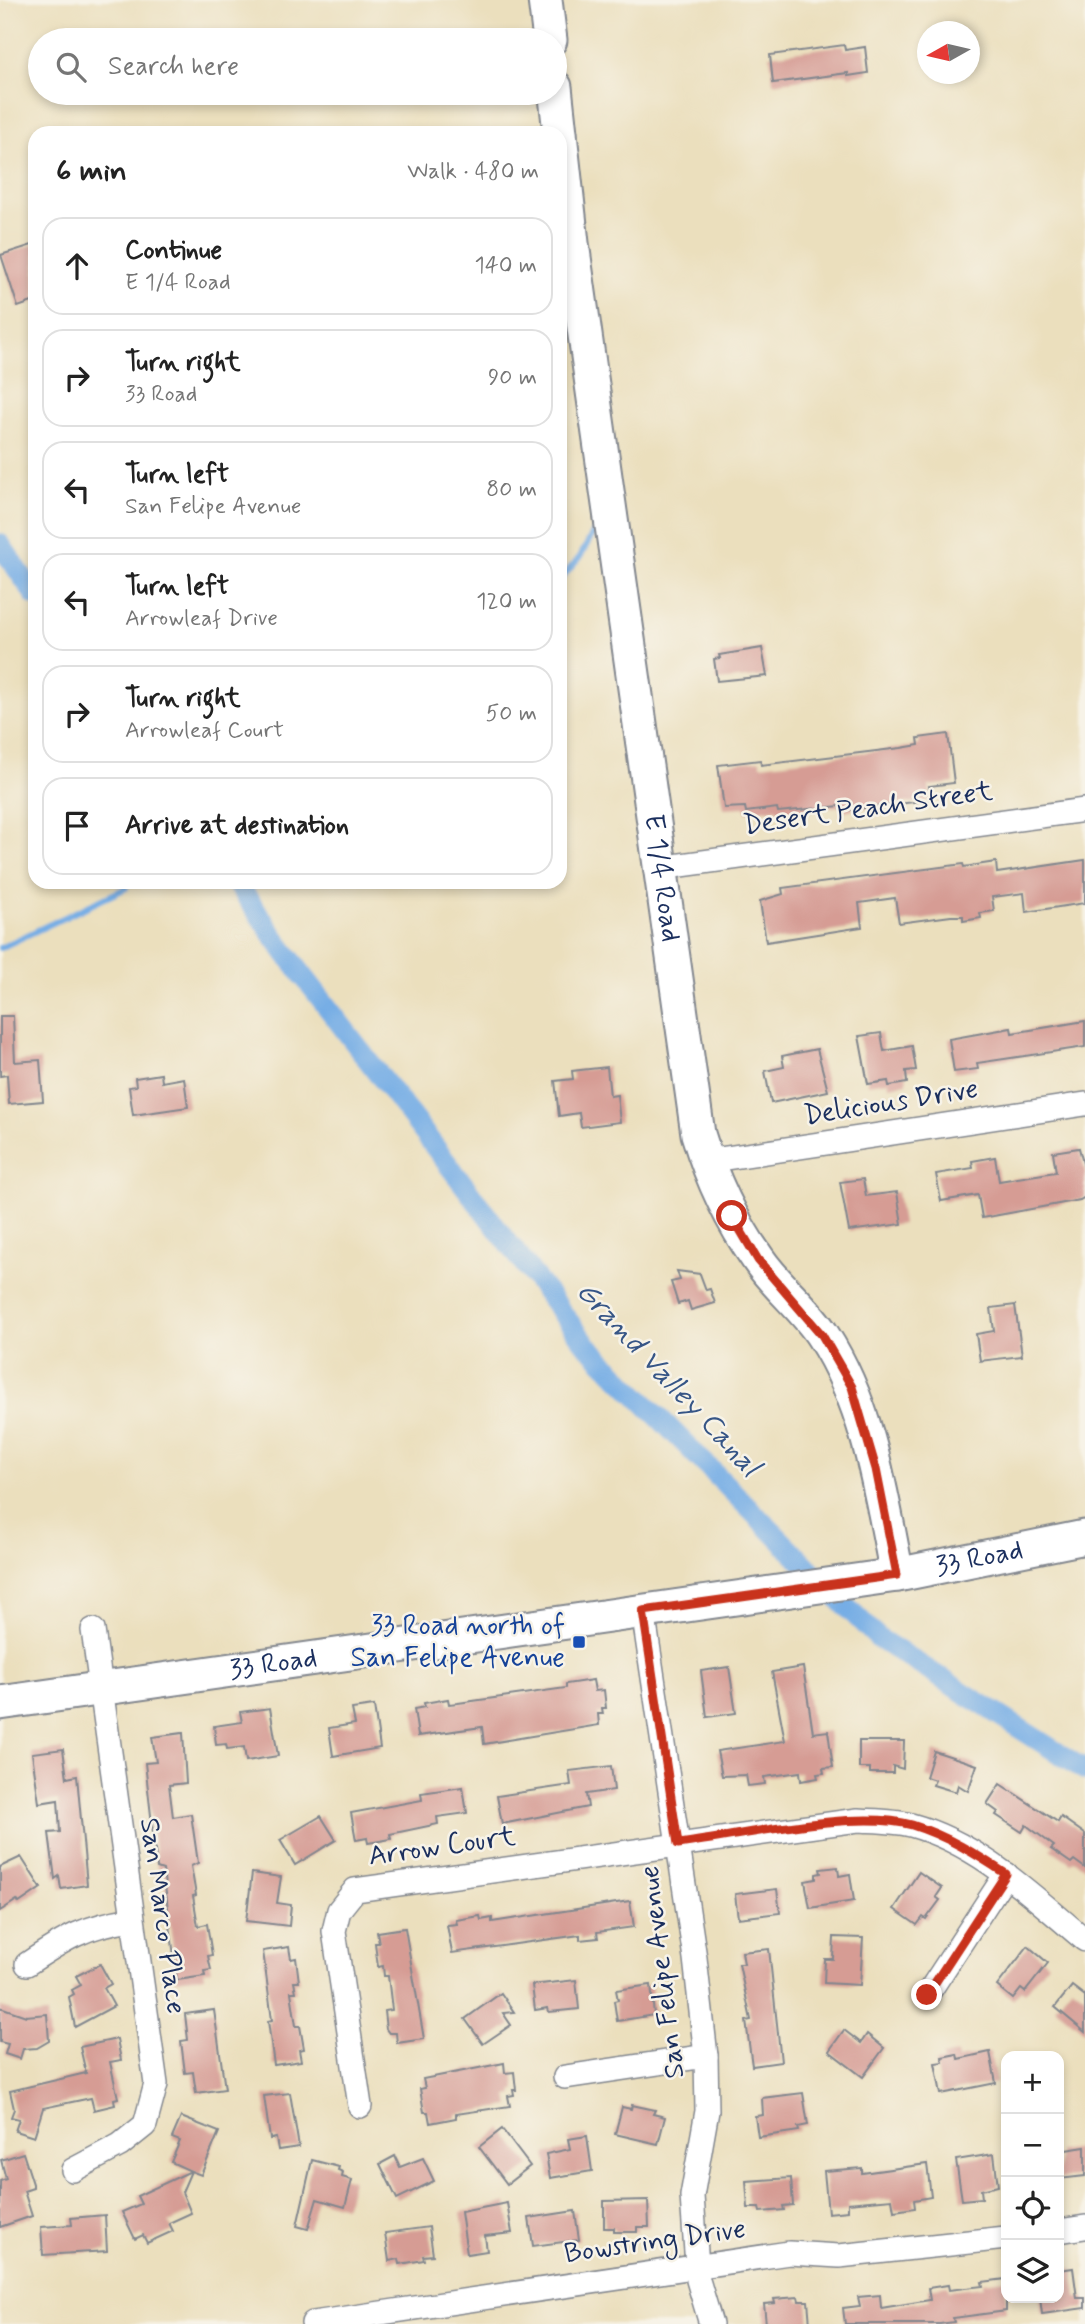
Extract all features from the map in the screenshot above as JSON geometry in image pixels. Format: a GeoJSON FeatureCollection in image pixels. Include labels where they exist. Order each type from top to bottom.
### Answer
{"type":"FeatureCollection","features":[{"type":"Feature","properties":{"kind":"street"},"geometry":{"type":"LineString","coordinates":[[545,0],[548,28]]}},
{"type":"Feature","properties":{"kind":"street","name":"E 1/4 Road"},"geometry":{"type":"LineString","coordinates":[[557,105],[559,126]]}},
{"type":"Feature","properties":{"kind":"street","name":"E 1/4 Road"},"geometry":{"type":"LineString","coordinates":[[567,198],[698,1134],[706,1161],[758,1260],[822,1335],[852,1387],[876,1469],[897,1575]]}},
{"type":"Feature","properties":{"kind":"street","name":"Desert Peach Street"},"geometry":{"type":"LineString","coordinates":[[659,868],[1085,810]]}},
{"type":"Feature","properties":{"kind":"street","name":"Delicious Drive"},"geometry":{"type":"LineString","coordinates":[[706,1161],[1085,1104]]}},
{"type":"Feature","properties":{"kind":"street","name":"33 Road"},"geometry":{"type":"LineString","coordinates":[[0,1703],[897,1575],[1085,1537]]}},
{"type":"Feature","properties":{"kind":"street","name":"San Felipe Avenue"},"geometry":{"type":"LineString","coordinates":[[643,1611],[706,2056],[708,2111],[692,2196],[696,2265],[711,2324]]}},
{"type":"Feature","properties":{"kind":"street","name":"San Marco Place"},"geometry":{"type":"LineString","coordinates":[[73,2170],[120,2145],[145,2124],[156,2084],[93,1630]]}},
{"type":"Feature","properties":{"kind":"street"},"geometry":{"type":"LineString","coordinates":[[678,1844],[858,1820],[909,1825],[954,1840],[1006,1874],[1085,1940]]}},
{"type":"Feature","properties":{"kind":"street","name":"Arrow Court"},"geometry":{"type":"LineString","coordinates":[[360,2106],[334,1931],[339,1910],[355,1890],[678,1844]]}},
{"type":"Feature","properties":{"kind":"street"},"geometry":{"type":"LineString","coordinates":[[927,1995],[1006,1874]]}},
{"type":"Feature","properties":{"kind":"street"},"geometry":{"type":"LineString","coordinates":[[27,1964],[72,1934],[103,1923],[132,1919]]}},
{"type":"Feature","properties":{"kind":"street"},"geometry":{"type":"LineString","coordinates":[[565,2077],[706,2056]]}},
{"type":"Feature","properties":{"kind":"street"},"geometry":{"type":"LineString","coordinates":[[1064,2230],[1085,2227]]}},
{"type":"Feature","properties":{"kind":"street","name":"Bowstring Drive"},"geometry":{"type":"LineString","coordinates":[[313,2323],[789,2253],[839,2256],[1001,2239]]}},
{"type":"Feature","properties":{"kind":"building"},"geometry":{"type":"Polygon","coordinates":[[[844,45],[845,50],[865,47],[868,73],[773,83],[770,55],[844,45]]]}},
{"type":"Feature","properties":{"kind":"building"},"geometry":{"type":"Polygon","coordinates":[[[28,246],[28,303],[18,307],[1,255],[28,246]]]}},
{"type":"Feature","properties":{"kind":"building"},"geometry":{"type":"Polygon","coordinates":[[[762,648],[767,676],[717,681],[714,659],[720,658],[719,655],[762,648]]]}},
{"type":"Feature","properties":{"kind":"building"},"geometry":{"type":"Polygon","coordinates":[[[948,734],[954,783],[929,786],[931,800],[841,811],[840,806],[778,812],[777,808],[746,812],[745,807],[724,808],[718,765],[760,760],[761,765],[901,748],[919,745],[918,738],[948,734]]]}},
{"type":"Feature","properties":{"kind":"building"},"geometry":{"type":"Polygon","coordinates":[[[1085,860],[1085,903],[1026,912],[1024,893],[992,897],[994,911],[980,913],[981,918],[963,921],[963,916],[951,916],[899,923],[895,898],[859,903],[862,927],[766,942],[760,901],[783,894],[782,888],[963,864],[964,867],[996,862],[997,873],[1085,860]]]}},
{"type":"Feature","properties":{"kind":"building"},"geometry":{"type":"Polygon","coordinates":[[[0,1016],[13,1016],[15,1062],[40,1060],[43,1101],[9,1104],[7,1075],[0,1076],[0,1016]]]}},
{"type":"Feature","properties":{"kind":"building"},"geometry":{"type":"Polygon","coordinates":[[[1085,1021],[1085,1047],[977,1063],[978,1069],[954,1072],[949,1039],[1011,1028],[1012,1033],[1085,1021]]]}},
{"type":"Feature","properties":{"kind":"building"},"geometry":{"type":"Polygon","coordinates":[[[881,1033],[884,1051],[912,1046],[916,1070],[906,1071],[907,1083],[889,1086],[888,1081],[868,1084],[859,1036],[881,1033]]]}},
{"type":"Feature","properties":{"kind":"building"},"geometry":{"type":"Polygon","coordinates":[[[817,1049],[828,1091],[771,1103],[765,1071],[784,1067],[782,1056],[817,1049]]]}},
{"type":"Feature","properties":{"kind":"building"},"geometry":{"type":"Polygon","coordinates":[[[607,1067],[610,1096],[617,1095],[620,1122],[581,1127],[579,1113],[559,1116],[555,1081],[573,1079],[572,1071],[607,1067]]]}},
{"type":"Feature","properties":{"kind":"building"},"geometry":{"type":"Polygon","coordinates":[[[161,1074],[162,1082],[184,1078],[188,1107],[133,1115],[129,1087],[136,1086],[135,1078],[161,1074]]]}},
{"type":"Feature","properties":{"kind":"building"},"geometry":{"type":"Polygon","coordinates":[[[1079,1148],[1085,1171],[1085,1197],[1080,1200],[982,1218],[978,1195],[941,1201],[936,1174],[973,1168],[972,1161],[995,1157],[999,1181],[1056,1172],[1053,1152],[1079,1148]]]}},
{"type":"Feature","properties":{"kind":"building"},"geometry":{"type":"Polygon","coordinates":[[[863,1179],[866,1196],[897,1192],[902,1224],[849,1231],[840,1182],[863,1179]]]}},
{"type":"Feature","properties":{"kind":"building"},"geometry":{"type":"Polygon","coordinates":[[[677,1271],[700,1274],[715,1303],[691,1310],[688,1301],[678,1304],[671,1282],[680,1280],[677,1271]]]}},
{"type":"Feature","properties":{"kind":"building"},"geometry":{"type":"Polygon","coordinates":[[[1015,1305],[1022,1356],[980,1361],[976,1334],[994,1331],[991,1308],[1015,1305]]]}},
{"type":"Feature","properties":{"kind":"building"},"geometry":{"type":"Polygon","coordinates":[[[729,1667],[736,1713],[707,1717],[701,1671],[729,1667]]]}},
{"type":"Feature","properties":{"kind":"building"},"geometry":{"type":"Polygon","coordinates":[[[803,1667],[813,1733],[828,1731],[833,1767],[823,1768],[824,1773],[817,1774],[818,1778],[801,1781],[800,1772],[764,1777],[765,1784],[748,1786],[746,1775],[722,1776],[717,1751],[785,1741],[772,1672],[803,1667]]]}},
{"type":"Feature","properties":{"kind":"building"},"geometry":{"type":"Polygon","coordinates":[[[593,1680],[595,1691],[604,1690],[606,1708],[602,1708],[603,1714],[598,1714],[599,1725],[484,1744],[482,1727],[418,1736],[414,1709],[425,1707],[424,1703],[448,1699],[449,1704],[458,1703],[566,1688],[566,1684],[593,1680]]]}},
{"type":"Feature","properties":{"kind":"building"},"geometry":{"type":"Polygon","coordinates":[[[374,1706],[380,1748],[333,1756],[329,1728],[355,1724],[352,1709],[374,1706]]]}},
{"type":"Feature","properties":{"kind":"building"},"geometry":{"type":"Polygon","coordinates":[[[270,1708],[278,1756],[246,1761],[244,1747],[227,1749],[226,1744],[216,1745],[214,1726],[242,1722],[240,1712],[270,1708]]]}},
{"type":"Feature","properties":{"kind":"building"},"geometry":{"type":"Polygon","coordinates":[[[183,1733],[186,1783],[169,1785],[173,1817],[191,1814],[198,1863],[191,1866],[196,1895],[193,1896],[198,1926],[207,1924],[212,1955],[208,1956],[211,1970],[204,1971],[205,1976],[177,1980],[163,1870],[157,1868],[145,1763],[156,1762],[152,1737],[183,1733]]]}},
{"type":"Feature","properties":{"kind":"building"},"geometry":{"type":"Polygon","coordinates":[[[859,1741],[904,1741],[903,1769],[893,1766],[893,1773],[870,1773],[870,1768],[859,1768],[859,1741]]]}},
{"type":"Feature","properties":{"kind":"building"},"geometry":{"type":"Polygon","coordinates":[[[63,1749],[67,1778],[77,1776],[87,1885],[61,1889],[59,1876],[55,1879],[49,1833],[60,1832],[58,1800],[39,1803],[32,1753],[63,1749]]]}},
{"type":"Feature","properties":{"kind":"building"},"geometry":{"type":"Polygon","coordinates":[[[934,1751],[977,1765],[968,1791],[958,1785],[956,1792],[933,1785],[935,1780],[926,1777],[934,1751]]]}},
{"type":"Feature","properties":{"kind":"building"},"geometry":{"type":"Polygon","coordinates":[[[611,1766],[614,1790],[586,1794],[588,1807],[502,1824],[497,1796],[571,1785],[569,1771],[611,1766]]]}},
{"type":"Feature","properties":{"kind":"building"},"geometry":{"type":"Polygon","coordinates":[[[1000,1784],[1058,1822],[1061,1817],[1085,1834],[1085,1868],[1074,1860],[1071,1863],[1051,1849],[1054,1846],[1026,1825],[1022,1832],[996,1815],[998,1812],[987,1804],[1000,1784]]]}},
{"type":"Feature","properties":{"kind":"building"},"geometry":{"type":"Polygon","coordinates":[[[463,1787],[467,1813],[437,1817],[438,1824],[390,1834],[391,1839],[368,1843],[367,1838],[356,1840],[351,1813],[422,1800],[421,1793],[463,1787]]]}},
{"type":"Feature","properties":{"kind":"building"},"geometry":{"type":"Polygon","coordinates":[[[321,1816],[336,1840],[295,1865],[280,1840],[321,1816]]]}},
{"type":"Feature","properties":{"kind":"building"},"geometry":{"type":"Polygon","coordinates":[[[21,1857],[41,1888],[19,1903],[17,1900],[0,1911],[0,1867],[21,1857]]]}},
{"type":"Feature","properties":{"kind":"building"},"geometry":{"type":"Polygon","coordinates":[[[838,1867],[839,1876],[850,1874],[854,1901],[810,1908],[805,1881],[816,1879],[816,1874],[821,1873],[820,1869],[838,1867]]]}},
{"type":"Feature","properties":{"kind":"building"},"geometry":{"type":"Polygon","coordinates":[[[919,1872],[942,1888],[936,1897],[940,1900],[926,1919],[923,1917],[917,1925],[894,1909],[919,1872]]]}},
{"type":"Feature","properties":{"kind":"building"},"geometry":{"type":"Polygon","coordinates":[[[252,1873],[281,1877],[277,1903],[291,1905],[289,1926],[246,1921],[252,1873]]]}},
{"type":"Feature","properties":{"kind":"building"},"geometry":{"type":"Polygon","coordinates":[[[777,1889],[780,1913],[738,1918],[735,1894],[777,1889]]]}},
{"type":"Feature","properties":{"kind":"building"},"geometry":{"type":"Polygon","coordinates":[[[630,1901],[634,1927],[597,1932],[598,1938],[580,1940],[580,1935],[452,1953],[447,1925],[457,1924],[456,1920],[480,1916],[481,1920],[492,1918],[492,1922],[630,1901]]]}},
{"type":"Feature","properties":{"kind":"building"},"geometry":{"type":"Polygon","coordinates":[[[405,1928],[424,2039],[397,2043],[396,2033],[389,2033],[386,2029],[384,2011],[392,2010],[388,1976],[384,1976],[383,1966],[378,1967],[375,1943],[379,1943],[377,1932],[405,1928]]]}},
{"type":"Feature","properties":{"kind":"building"},"geometry":{"type":"Polygon","coordinates":[[[834,1937],[863,1938],[860,1985],[824,1983],[825,1959],[833,1959],[834,1937]]]}},
{"type":"Feature","properties":{"kind":"building"},"geometry":{"type":"Polygon","coordinates":[[[1028,1946],[1048,1963],[1025,1992],[1021,1989],[1013,1999],[997,1986],[1028,1946]]]}},
{"type":"Feature","properties":{"kind":"building"},"geometry":{"type":"Polygon","coordinates":[[[289,1947],[291,1959],[296,1958],[299,1982],[294,1982],[296,1992],[291,1992],[296,2026],[300,2026],[304,2049],[299,2050],[301,2061],[274,2065],[268,2021],[272,2020],[263,1951],[289,1947]]]}},
{"type":"Feature","properties":{"kind":"building"},"geometry":{"type":"Polygon","coordinates":[[[769,1949],[781,2062],[752,2066],[746,2021],[751,2020],[739,1964],[744,1964],[742,1952],[769,1949]]]}},
{"type":"Feature","properties":{"kind":"building"},"geometry":{"type":"Polygon","coordinates":[[[100,1964],[111,1984],[104,1988],[114,2006],[75,2027],[69,1997],[74,1994],[72,1990],[81,1985],[76,1976],[100,1964]]]}},
{"type":"Feature","properties":{"kind":"building"},"geometry":{"type":"Polygon","coordinates":[[[576,1980],[579,2009],[549,2012],[548,2008],[535,2010],[532,1985],[576,1980]]]}},
{"type":"Feature","properties":{"kind":"building"},"geometry":{"type":"Polygon","coordinates":[[[651,1985],[654,2015],[617,2021],[614,2001],[618,2000],[616,1990],[651,1985]]]}},
{"type":"Feature","properties":{"kind":"building"},"geometry":{"type":"Polygon","coordinates":[[[1072,1986],[1085,1996],[1085,2032],[1055,2007],[1072,1986]]]}},
{"type":"Feature","properties":{"kind":"building"},"geometry":{"type":"Polygon","coordinates":[[[501,1993],[514,2012],[503,2013],[511,2025],[483,2044],[465,2019],[501,1993]]]}},
{"type":"Feature","properties":{"kind":"building"},"geometry":{"type":"Polygon","coordinates":[[[0,2007],[26,2016],[47,2014],[49,2041],[37,2048],[23,2049],[20,2059],[5,2054],[8,2044],[0,2042],[0,2007]]]}},
{"type":"Feature","properties":{"kind":"building"},"geometry":{"type":"Polygon","coordinates":[[[214,2010],[225,2089],[196,2093],[193,2072],[185,2073],[181,2041],[188,2040],[185,2014],[214,2010]]]}},
{"type":"Feature","properties":{"kind":"building"},"geometry":{"type":"Polygon","coordinates":[[[844,2030],[861,2043],[867,2034],[884,2048],[863,2077],[829,2051],[844,2030]]]}},
{"type":"Feature","properties":{"kind":"building"},"geometry":{"type":"Polygon","coordinates":[[[117,2039],[121,2060],[110,2062],[118,2098],[114,2099],[115,2105],[94,2110],[91,2098],[43,2108],[34,2137],[15,2131],[19,2119],[11,2117],[14,2109],[10,2091],[86,2073],[80,2047],[117,2039]]]}},
{"type":"Feature","properties":{"kind":"building"},"geometry":{"type":"Polygon","coordinates":[[[990,2052],[996,2083],[941,2094],[935,2063],[943,2062],[942,2057],[957,2054],[958,2059],[990,2052]]]}},
{"type":"Feature","properties":{"kind":"building"},"geometry":{"type":"Polygon","coordinates":[[[504,2063],[505,2073],[514,2072],[516,2090],[513,2090],[514,2095],[508,2096],[510,2106],[456,2114],[456,2118],[430,2123],[428,2112],[424,2112],[420,2089],[425,2088],[423,2079],[504,2063]]]}},
{"type":"Feature","properties":{"kind":"building"},"geometry":{"type":"Polygon","coordinates":[[[290,2093],[299,2147],[278,2150],[276,2138],[270,2139],[264,2096],[290,2093]]]}},
{"type":"Feature","properties":{"kind":"building"},"geometry":{"type":"Polygon","coordinates":[[[803,2093],[808,2125],[798,2127],[799,2131],[758,2137],[755,2116],[763,2115],[762,2098],[803,2093]]]}},
{"type":"Feature","properties":{"kind":"building"},"geometry":{"type":"Polygon","coordinates":[[[632,2105],[655,2110],[653,2114],[665,2117],[658,2144],[615,2134],[622,2107],[631,2109],[632,2105]]]}},
{"type":"Feature","properties":{"kind":"building"},"geometry":{"type":"Polygon","coordinates":[[[181,2117],[219,2132],[201,2175],[171,2162],[180,2141],[172,2138],[181,2117]]]}},
{"type":"Feature","properties":{"kind":"building"},"geometry":{"type":"Polygon","coordinates":[[[502,2129],[530,2166],[507,2184],[479,2147],[502,2129]]]}},
{"type":"Feature","properties":{"kind":"building"},"geometry":{"type":"Polygon","coordinates":[[[587,2136],[592,2171],[550,2178],[546,2154],[570,2149],[568,2139],[587,2136]]]}},
{"type":"Feature","properties":{"kind":"building"},"geometry":{"type":"Polygon","coordinates":[[[1085,2147],[1085,2176],[1064,2178],[1064,2150],[1085,2147]]]}},
{"type":"Feature","properties":{"kind":"building"},"geometry":{"type":"Polygon","coordinates":[[[23,2153],[33,2184],[33,2188],[24,2191],[32,2216],[0,2227],[0,2181],[6,2179],[1,2160],[23,2153]]]}},
{"type":"Feature","properties":{"kind":"building"},"geometry":{"type":"Polygon","coordinates":[[[994,2154],[998,2186],[981,2190],[982,2198],[962,2200],[956,2160],[994,2154]]]}},
{"type":"Feature","properties":{"kind":"building"},"geometry":{"type":"Polygon","coordinates":[[[395,2156],[400,2167],[423,2158],[434,2181],[397,2199],[380,2164],[395,2156]]]}},
{"type":"Feature","properties":{"kind":"building"},"geometry":{"type":"Polygon","coordinates":[[[312,2160],[339,2167],[338,2170],[343,2172],[342,2177],[352,2180],[345,2207],[317,2199],[308,2229],[297,2226],[312,2160]]]}},
{"type":"Feature","properties":{"kind":"building"},"geometry":{"type":"Polygon","coordinates":[[[927,2164],[931,2197],[914,2200],[915,2208],[894,2211],[892,2199],[848,2203],[848,2211],[828,2213],[824,2171],[862,2168],[862,2173],[927,2164]]]}},
{"type":"Feature","properties":{"kind":"building"},"geometry":{"type":"Polygon","coordinates":[[[191,2171],[182,2192],[191,2213],[169,2223],[173,2231],[147,2243],[143,2235],[135,2239],[122,2212],[141,2204],[137,2196],[191,2171]]]}},
{"type":"Feature","properties":{"kind":"building"},"geometry":{"type":"Polygon","coordinates":[[[791,2178],[793,2205],[783,2206],[784,2210],[760,2212],[759,2208],[748,2208],[746,2181],[791,2178]]]}},
{"type":"Feature","properties":{"kind":"building"},"geometry":{"type":"Polygon","coordinates":[[[648,2200],[649,2227],[637,2227],[637,2232],[614,2232],[614,2228],[604,2228],[604,2201],[648,2200]]]}},
{"type":"Feature","properties":{"kind":"building"},"geometry":{"type":"Polygon","coordinates":[[[507,2203],[512,2233],[485,2236],[487,2251],[467,2254],[461,2212],[507,2203]]]}},
{"type":"Feature","properties":{"kind":"building"},"geometry":{"type":"Polygon","coordinates":[[[575,2211],[579,2240],[533,2246],[529,2218],[575,2211]]]}},
{"type":"Feature","properties":{"kind":"building"},"geometry":{"type":"Polygon","coordinates":[[[105,2215],[107,2251],[43,2255],[41,2227],[72,2225],[71,2218],[105,2215]]]}},
{"type":"Feature","properties":{"kind":"building"},"geometry":{"type":"Polygon","coordinates":[[[429,2227],[433,2255],[423,2256],[424,2260],[400,2264],[399,2259],[389,2261],[385,2233],[429,2227]]]}},
{"type":"Feature","properties":{"kind":"building"},"geometry":{"type":"Polygon","coordinates":[[[1073,2268],[1077,2298],[1085,2298],[1085,2308],[1042,2314],[1041,2303],[1064,2303],[1064,2269],[1073,2268]]]}},
{"type":"Feature","properties":{"kind":"building"},"geometry":{"type":"Polygon","coordinates":[[[1001,2280],[1001,2303],[1006,2303],[1006,2311],[953,2318],[954,2322],[940,2324],[845,2324],[843,2308],[860,2306],[858,2297],[880,2295],[881,2308],[930,2300],[928,2288],[948,2285],[949,2290],[983,2286],[982,2282],[1001,2280]]]}},
{"type":"Feature","properties":{"kind":"building"},"geometry":{"type":"Polygon","coordinates":[[[798,2297],[799,2301],[808,2301],[810,2324],[766,2324],[764,2304],[775,2303],[774,2299],[798,2297]]]}},
{"type":"Feature","properties":{"kind":"waterway"},"geometry":{"type":"LineString","coordinates":[[567,572],[580,557],[598,524]]}},
{"type":"Feature","properties":{"kind":"waterway","name":"Grand Valley Canal"},"geometry":{"type":"LineString","coordinates":[[0,544],[28,585]]}},
{"type":"Feature","properties":{"kind":"waterway"},"geometry":{"type":"LineString","coordinates":[[0,948],[124,889]]}},
{"type":"Feature","properties":{"kind":"waterway","name":"Grand Valley Canal"},"geometry":{"type":"LineString","coordinates":[[241,889],[285,952],[586,1344],[878,1638],[1085,1770]]}},
{"type":"Feature","properties":{"kind":"place","name":"33 Road north of San Felipe Avenue"},"geometry":{"type":"Point","coordinates":[579,1642]}},
{"type":"Feature","properties":{"kind":"route"},"geometry":{"type":"LineString","coordinates":[[732,1216],[758,1260],[822,1335],[852,1387],[876,1469],[897,1575],[643,1611],[678,1844],[858,1820],[909,1825],[954,1840],[1006,1874],[927,1995]]}}]}
